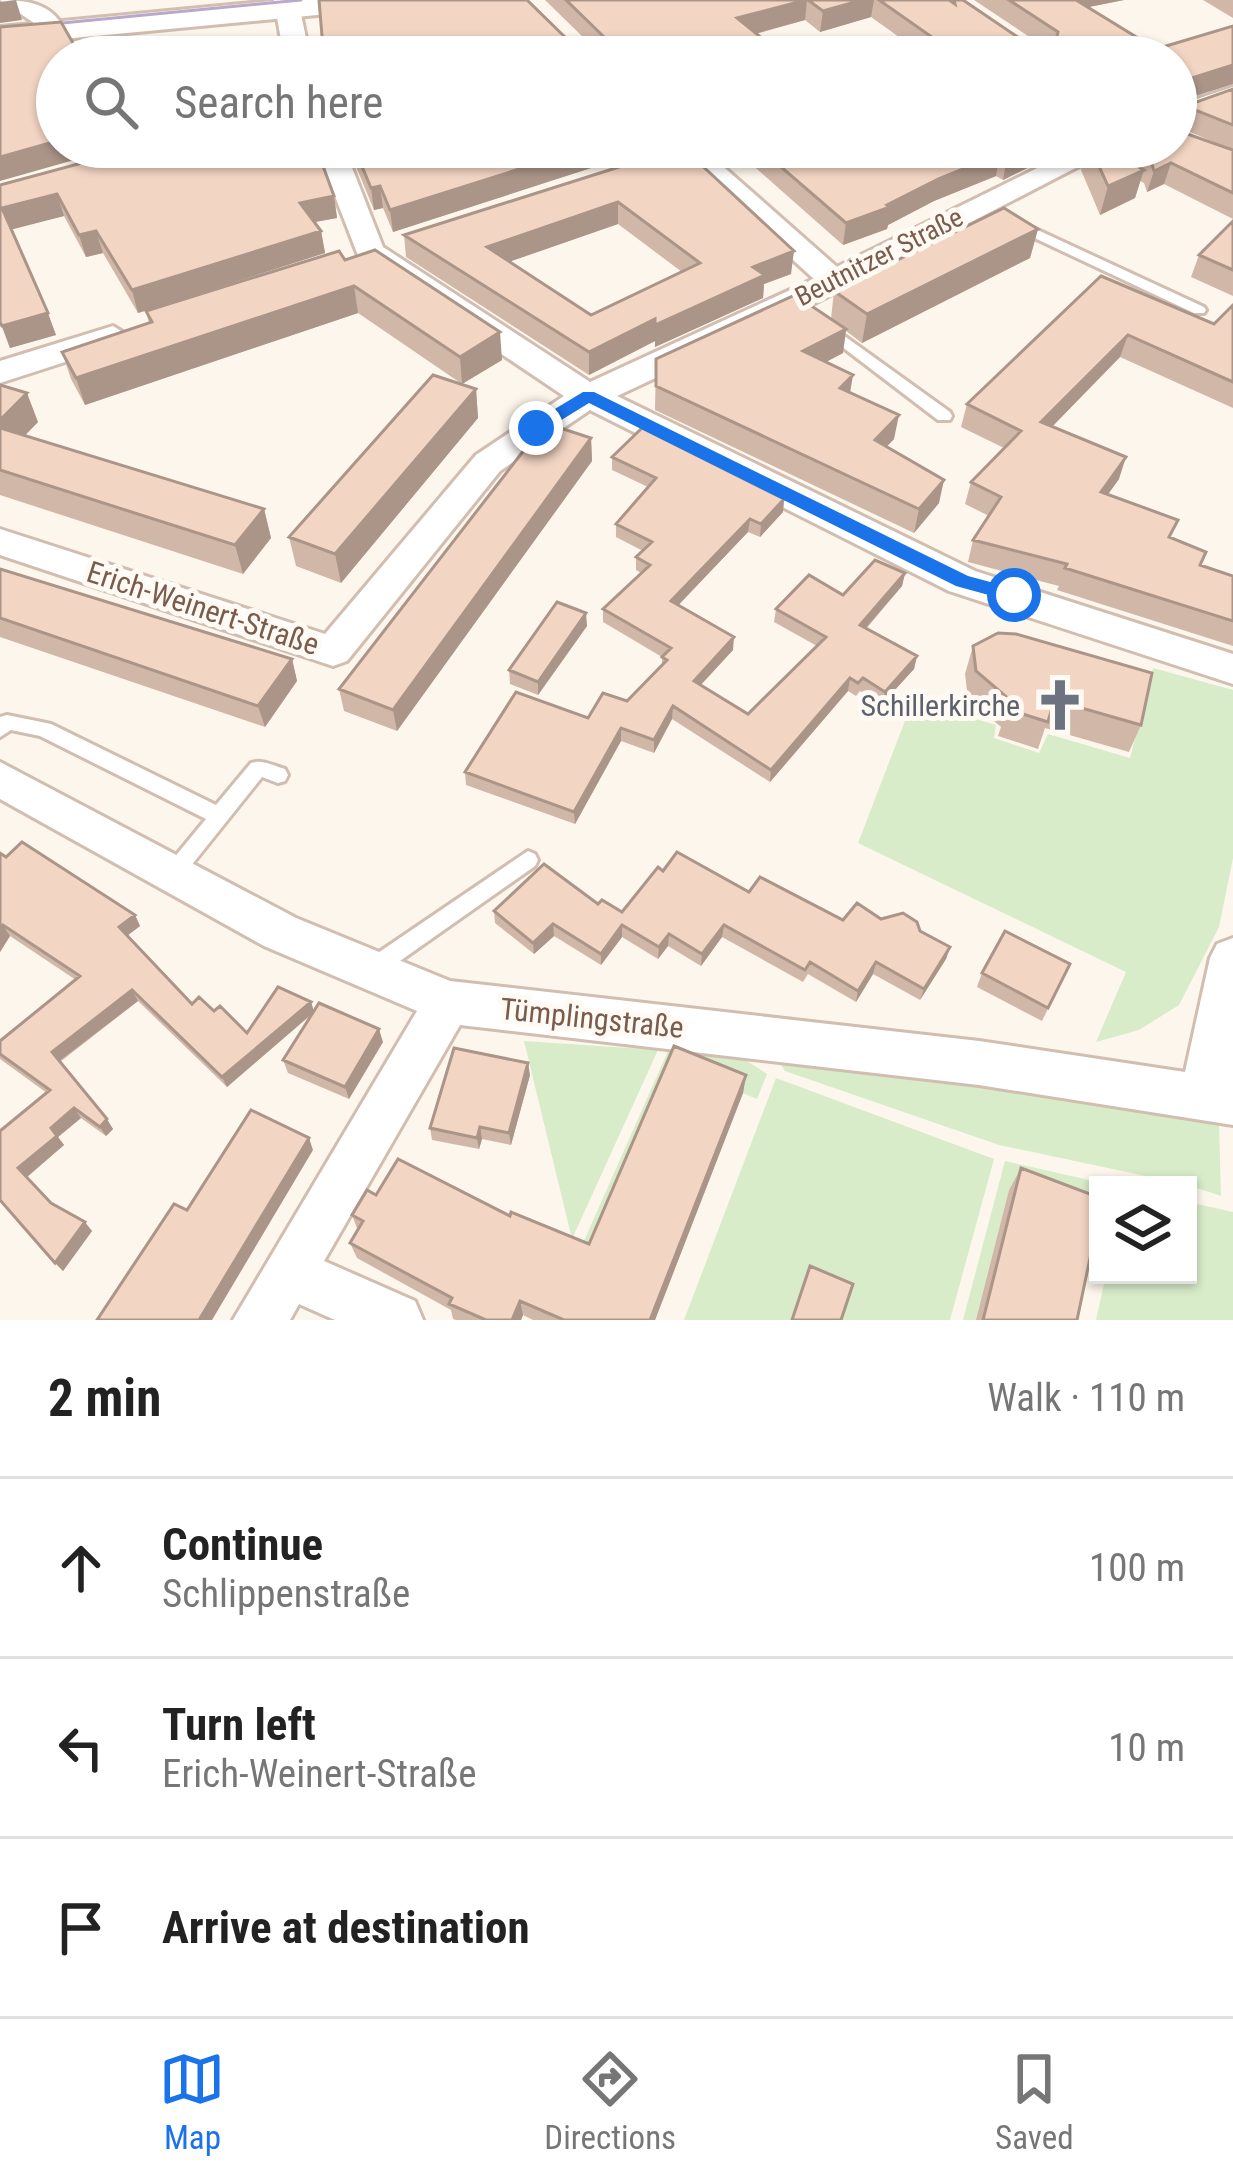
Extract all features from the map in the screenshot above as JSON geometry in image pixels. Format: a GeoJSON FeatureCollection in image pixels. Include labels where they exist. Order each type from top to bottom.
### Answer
{"type":"FeatureCollection","features":[{"type":"Feature","properties":{"kind":"street"},"geometry":{"type":"LineString","coordinates":[[10,0],[48,22],[51,29]]}},
{"type":"Feature","properties":{"kind":"street"},"geometry":{"type":"LineString","coordinates":[[0,36],[287,4],[380,0]]}},
{"type":"Feature","properties":{"kind":"street"},"geometry":{"type":"LineString","coordinates":[[287,4],[293,36]]}},
{"type":"Feature","properties":{"kind":"street"},"geometry":{"type":"LineString","coordinates":[[1197,108],[1233,95]]}},
{"type":"Feature","properties":{"kind":"street"},"geometry":{"type":"LineString","coordinates":[[338,168],[370,251],[523,357],[589,395],[962,581],[1233,669]]}},
{"type":"Feature","properties":{"kind":"street"},"geometry":{"type":"LineString","coordinates":[[599,181],[638,168]]}},
{"type":"Feature","properties":{"kind":"street"},"geometry":{"type":"LineString","coordinates":[[714,168],[832,280]]}},
{"type":"Feature","properties":{"kind":"street","name":"Beutnitzer Straße"},"geometry":{"type":"LineString","coordinates":[[589,395],[792,302],[980,206],[1069,168]]}},
{"type":"Feature","properties":{"kind":"street"},"geometry":{"type":"LineString","coordinates":[[334,263],[416,237]]}},
{"type":"Feature","properties":{"kind":"street"},"geometry":{"type":"LineString","coordinates":[[0,372],[135,329]]}},
{"type":"Feature","properties":{"kind":"street","name":"Erich-Weinert-Straße"},"geometry":{"type":"LineString","coordinates":[[0,542],[333,651],[488,463],[589,395]]}},
{"type":"Feature","properties":{"kind":"street","name":"Tümplingstraße"},"geometry":{"type":"LineString","coordinates":[[0,780],[280,932],[448,1002],[979,1063],[1218,1099]]}},
{"type":"Feature","properties":{"kind":"street"},"geometry":{"type":"LineString","coordinates":[[1218,1099],[1233,958]]}},
{"type":"Feature","properties":{"kind":"street"},"geometry":{"type":"LineString","coordinates":[[260,1320],[448,1002]]}},
{"type":"Feature","properties":{"kind":"street"},"geometry":{"type":"LineString","coordinates":[[290,1273],[396,1320]]}},
{"type":"Feature","properties":{"kind":"lane"},"geometry":{"type":"LineString","coordinates":[[980,206],[1199,310]]}},
{"type":"Feature","properties":{"kind":"lane"},"geometry":{"type":"LineString","coordinates":[[792,302],[944,416]]}},
{"type":"Feature","properties":{"kind":"lane"},"geometry":{"type":"LineString","coordinates":[[0,730],[7,722],[44,729],[219,816]]}},
{"type":"Feature","properties":{"kind":"lane"},"geometry":{"type":"LineString","coordinates":[[171,876],[258,768],[278,775]]}},
{"type":"Feature","properties":{"kind":"lane"},"geometry":{"type":"LineString","coordinates":[[370,970],[529,860]]}},
{"type":"Feature","properties":{"kind":"green space"},"geometry":{"type":"Polygon","coordinates":[[[1153,668],[1233,690],[1233,858],[1219,927],[1179,1005],[1139,1030],[1096,1042],[1126,972],[858,843],[913,700],[996,725],[994,738],[1039,753],[1048,734],[1130,758],[1153,668]]]}},
{"type":"Feature","properties":{"kind":"green space"},"geometry":{"type":"Polygon","coordinates":[[[524,1041],[658,1050],[572,1239],[524,1041]]]}},
{"type":"Feature","properties":{"kind":"green space"},"geometry":{"type":"Polygon","coordinates":[[[668,1051],[747,1061],[767,1074],[757,1099],[674,1065],[563,1320],[549,1320],[668,1051]]]}},
{"type":"Feature","properties":{"kind":"green space"},"geometry":{"type":"Polygon","coordinates":[[[776,1057],[1219,1123],[1221,1196],[1197,1188],[1197,1176],[1145,1176],[999,1145],[785,1071],[776,1057]]]}},
{"type":"Feature","properties":{"kind":"green space"},"geometry":{"type":"Polygon","coordinates":[[[776,1078],[994,1159],[950,1320],[684,1320],[776,1078]]]}},
{"type":"Feature","properties":{"kind":"green space"},"geometry":{"type":"Polygon","coordinates":[[[1005,1161],[1089,1180],[1089,1221],[1009,1190],[977,1320],[963,1320],[1005,1161]]]}},
{"type":"Feature","properties":{"kind":"green space"},"geometry":{"type":"Polygon","coordinates":[[[1197,1204],[1233,1212],[1233,1320],[1096,1320],[1104,1284],[1197,1284],[1197,1204]]]}},
{"type":"Feature","properties":{"kind":"building"},"geometry":{"type":"Polygon","coordinates":[[[319,0],[527,0],[564,36],[322,36],[319,0]]]}},
{"type":"Feature","properties":{"kind":"building"},"geometry":{"type":"Polygon","coordinates":[[[566,0],[806,0],[737,18],[759,36],[603,36],[566,0]]]}},
{"type":"Feature","properties":{"kind":"building"},"geometry":{"type":"Polygon","coordinates":[[[808,0],[862,0],[823,11],[808,0]]]}},
{"type":"Feature","properties":{"kind":"building"},"geometry":{"type":"Polygon","coordinates":[[[879,0],[949,0],[955,4],[954,0],[963,0],[1016,36],[930,36],[879,0]]]}},
{"type":"Feature","properties":{"kind":"building"},"geometry":{"type":"Polygon","coordinates":[[[1009,0],[1076,0],[1135,36],[1057,36],[1058,32],[1009,0]]]}},
{"type":"Feature","properties":{"kind":"building"},"geometry":{"type":"Polygon","coordinates":[[[61,22],[69,36],[36,36],[36,147],[0,157],[0,27],[61,22]]]}},
{"type":"Feature","properties":{"kind":"building"},"geometry":{"type":"Polygon","coordinates":[[[1233,26],[1233,65],[1197,76],[1197,37],[1233,26]]]}},
{"type":"Feature","properties":{"kind":"building"},"geometry":{"type":"Polygon","coordinates":[[[1233,89],[1233,125],[1197,111],[1197,102],[1233,89]]]}},
{"type":"Feature","properties":{"kind":"building"},"geometry":{"type":"Polygon","coordinates":[[[1197,137],[1233,150],[1233,193],[1181,168],[1197,168],[1197,137]]]}},
{"type":"Feature","properties":{"kind":"building"},"geometry":{"type":"Polygon","coordinates":[[[63,168],[324,168],[334,196],[300,203],[321,231],[132,290],[96,231],[79,235],[57,194],[2,208],[48,313],[2,326],[0,185],[63,168]]]}},
{"type":"Feature","properties":{"kind":"building"},"geometry":{"type":"Polygon","coordinates":[[[363,168],[523,168],[390,210],[380,186],[371,188],[363,168]]]}},
{"type":"Feature","properties":{"kind":"building"},"geometry":{"type":"Polygon","coordinates":[[[616,168],[705,168],[794,251],[753,267],[765,275],[655,325],[655,319],[589,352],[404,235],[616,168]],[[618,202],[487,247],[591,315],[700,263],[618,202]]]}},
{"type":"Feature","properties":{"kind":"building"},"geometry":{"type":"Polygon","coordinates":[[[782,168],[965,168],[887,205],[890,207],[846,223],[782,168]]]}},
{"type":"Feature","properties":{"kind":"building"},"geometry":{"type":"Polygon","coordinates":[[[1100,168],[1144,170],[1108,186],[1100,168]]]}},
{"type":"Feature","properties":{"kind":"building"},"geometry":{"type":"Polygon","coordinates":[[[1004,208],[1038,229],[867,314],[834,291],[1004,208]]]}},
{"type":"Feature","properties":{"kind":"building"},"geometry":{"type":"Polygon","coordinates":[[[1233,221],[1233,270],[1199,255],[1233,221]]]}},
{"type":"Feature","properties":{"kind":"building"},"geometry":{"type":"Polygon","coordinates":[[[375,250],[500,332],[460,357],[354,286],[76,378],[62,352],[152,322],[146,311],[339,251],[345,260],[375,250]]]}},
{"type":"Feature","properties":{"kind":"building"},"geometry":{"type":"Polygon","coordinates":[[[1101,276],[1214,324],[1233,305],[1233,382],[1128,335],[1041,422],[1126,457],[1101,492],[1178,520],[1169,537],[1206,552],[1200,565],[1233,576],[1233,621],[1065,568],[1067,564],[973,540],[1001,497],[971,482],[1021,431],[967,404],[1101,276]]]}},
{"type":"Feature","properties":{"kind":"building"},"geometry":{"type":"Polygon","coordinates":[[[795,295],[846,329],[803,351],[853,375],[840,388],[899,415],[875,440],[944,480],[919,509],[656,386],[656,359],[795,295]]]}},
{"type":"Feature","properties":{"kind":"building"},"geometry":{"type":"Polygon","coordinates":[[[433,375],[476,389],[335,554],[289,537],[433,375]]]}},
{"type":"Feature","properties":{"kind":"building"},"geometry":{"type":"Polygon","coordinates":[[[0,385],[27,393],[0,420],[0,385]]]}},
{"type":"Feature","properties":{"kind":"building"},"geometry":{"type":"Polygon","coordinates":[[[545,423],[591,438],[393,710],[339,689],[545,423]]]}},
{"type":"Feature","properties":{"kind":"building"},"geometry":{"type":"Polygon","coordinates":[[[0,428],[264,509],[235,545],[0,470],[0,428]]]}},
{"type":"Feature","properties":{"kind":"building"},"geometry":{"type":"Polygon","coordinates":[[[642,428],[784,499],[761,524],[750,519],[671,601],[734,637],[694,681],[748,714],[826,637],[776,609],[809,575],[843,595],[875,560],[905,573],[860,625],[917,656],[885,692],[863,678],[858,683],[850,678],[771,770],[673,706],[654,740],[621,728],[574,812],[465,772],[516,692],[588,718],[603,693],[627,701],[667,660],[662,657],[671,648],[603,609],[650,565],[636,557],[652,542],[616,524],[656,478],[612,457],[642,428]]]}},
{"type":"Feature","properties":{"kind":"building"},"geometry":{"type":"Polygon","coordinates":[[[0,569],[292,659],[258,706],[0,618],[0,569]]]}},
{"type":"Feature","properties":{"kind":"building"},"geometry":{"type":"Polygon","coordinates":[[[557,602],[586,613],[538,682],[509,670],[557,602]]]}},
{"type":"Feature","properties":{"kind":"building"},"geometry":{"type":"Polygon","coordinates":[[[998,633],[1152,673],[1141,725],[1054,700],[1048,722],[1007,709],[1010,700],[976,671],[973,646],[998,633]]]}},
{"type":"Feature","properties":{"kind":"building"},"geometry":{"type":"Polygon","coordinates":[[[22,842],[135,915],[119,927],[192,1004],[199,997],[214,1011],[220,1006],[247,1033],[278,987],[311,1002],[222,1077],[132,990],[52,1052],[107,1119],[100,1127],[74,1108],[51,1128],[57,1136],[18,1168],[51,1203],[85,1222],[55,1263],[0,1200],[0,1131],[50,1090],[0,1054],[0,1041],[80,976],[3,925],[0,930],[0,853],[6,857],[22,842]]]}},
{"type":"Feature","properties":{"kind":"building"},"geometry":{"type":"Polygon","coordinates":[[[677,852],[749,892],[760,877],[843,920],[857,903],[881,919],[903,913],[917,922],[920,931],[950,947],[924,989],[876,962],[858,991],[810,962],[805,970],[724,925],[702,954],[669,934],[659,947],[622,925],[601,954],[553,924],[533,943],[494,911],[544,864],[598,904],[602,900],[622,912],[658,867],[663,871],[677,852]]]}},
{"type":"Feature","properties":{"kind":"building"},"geometry":{"type":"Polygon","coordinates":[[[1005,931],[1070,964],[1048,1008],[982,973],[1005,931]]]}},
{"type":"Feature","properties":{"kind":"building"},"geometry":{"type":"Polygon","coordinates":[[[319,1003],[379,1029],[345,1087],[283,1060],[319,1003]]]}},
{"type":"Feature","properties":{"kind":"building"},"geometry":{"type":"Polygon","coordinates":[[[674,1046],[746,1075],[650,1320],[564,1320],[520,1301],[512,1320],[486,1320],[449,1304],[452,1298],[350,1243],[363,1221],[352,1215],[367,1190],[376,1195],[398,1159],[510,1216],[511,1212],[589,1244],[674,1046]]]}},
{"type":"Feature","properties":{"kind":"building"},"geometry":{"type":"Polygon","coordinates":[[[454,1048],[528,1063],[509,1133],[480,1127],[477,1138],[430,1128],[454,1048]]]}},
{"type":"Feature","properties":{"kind":"building"},"geometry":{"type":"Polygon","coordinates":[[[251,1110],[309,1138],[199,1320],[97,1320],[174,1204],[187,1210],[251,1110]]]}},
{"type":"Feature","properties":{"kind":"building"},"geometry":{"type":"Polygon","coordinates":[[[1021,1168],[1089,1194],[1089,1263],[1077,1320],[983,1320],[1021,1168]]]}},
{"type":"Feature","properties":{"kind":"building"},"geometry":{"type":"Polygon","coordinates":[[[810,1266],[853,1284],[841,1320],[792,1320],[810,1266]]]}},
{"type":"Feature","properties":{"kind":"tram line"},"geometry":{"type":"LineString","coordinates":[[0,29],[301,0]]}},
{"type":"Feature","properties":{"kind":"place","name":"Schillerkirche"},"geometry":{"type":"Point","coordinates":[1060,705]}},
{"type":"Feature","properties":{"kind":"route"},"geometry":{"type":"LineString","coordinates":[[536,428],[589,395],[962,581],[1014,595]]}}]}
